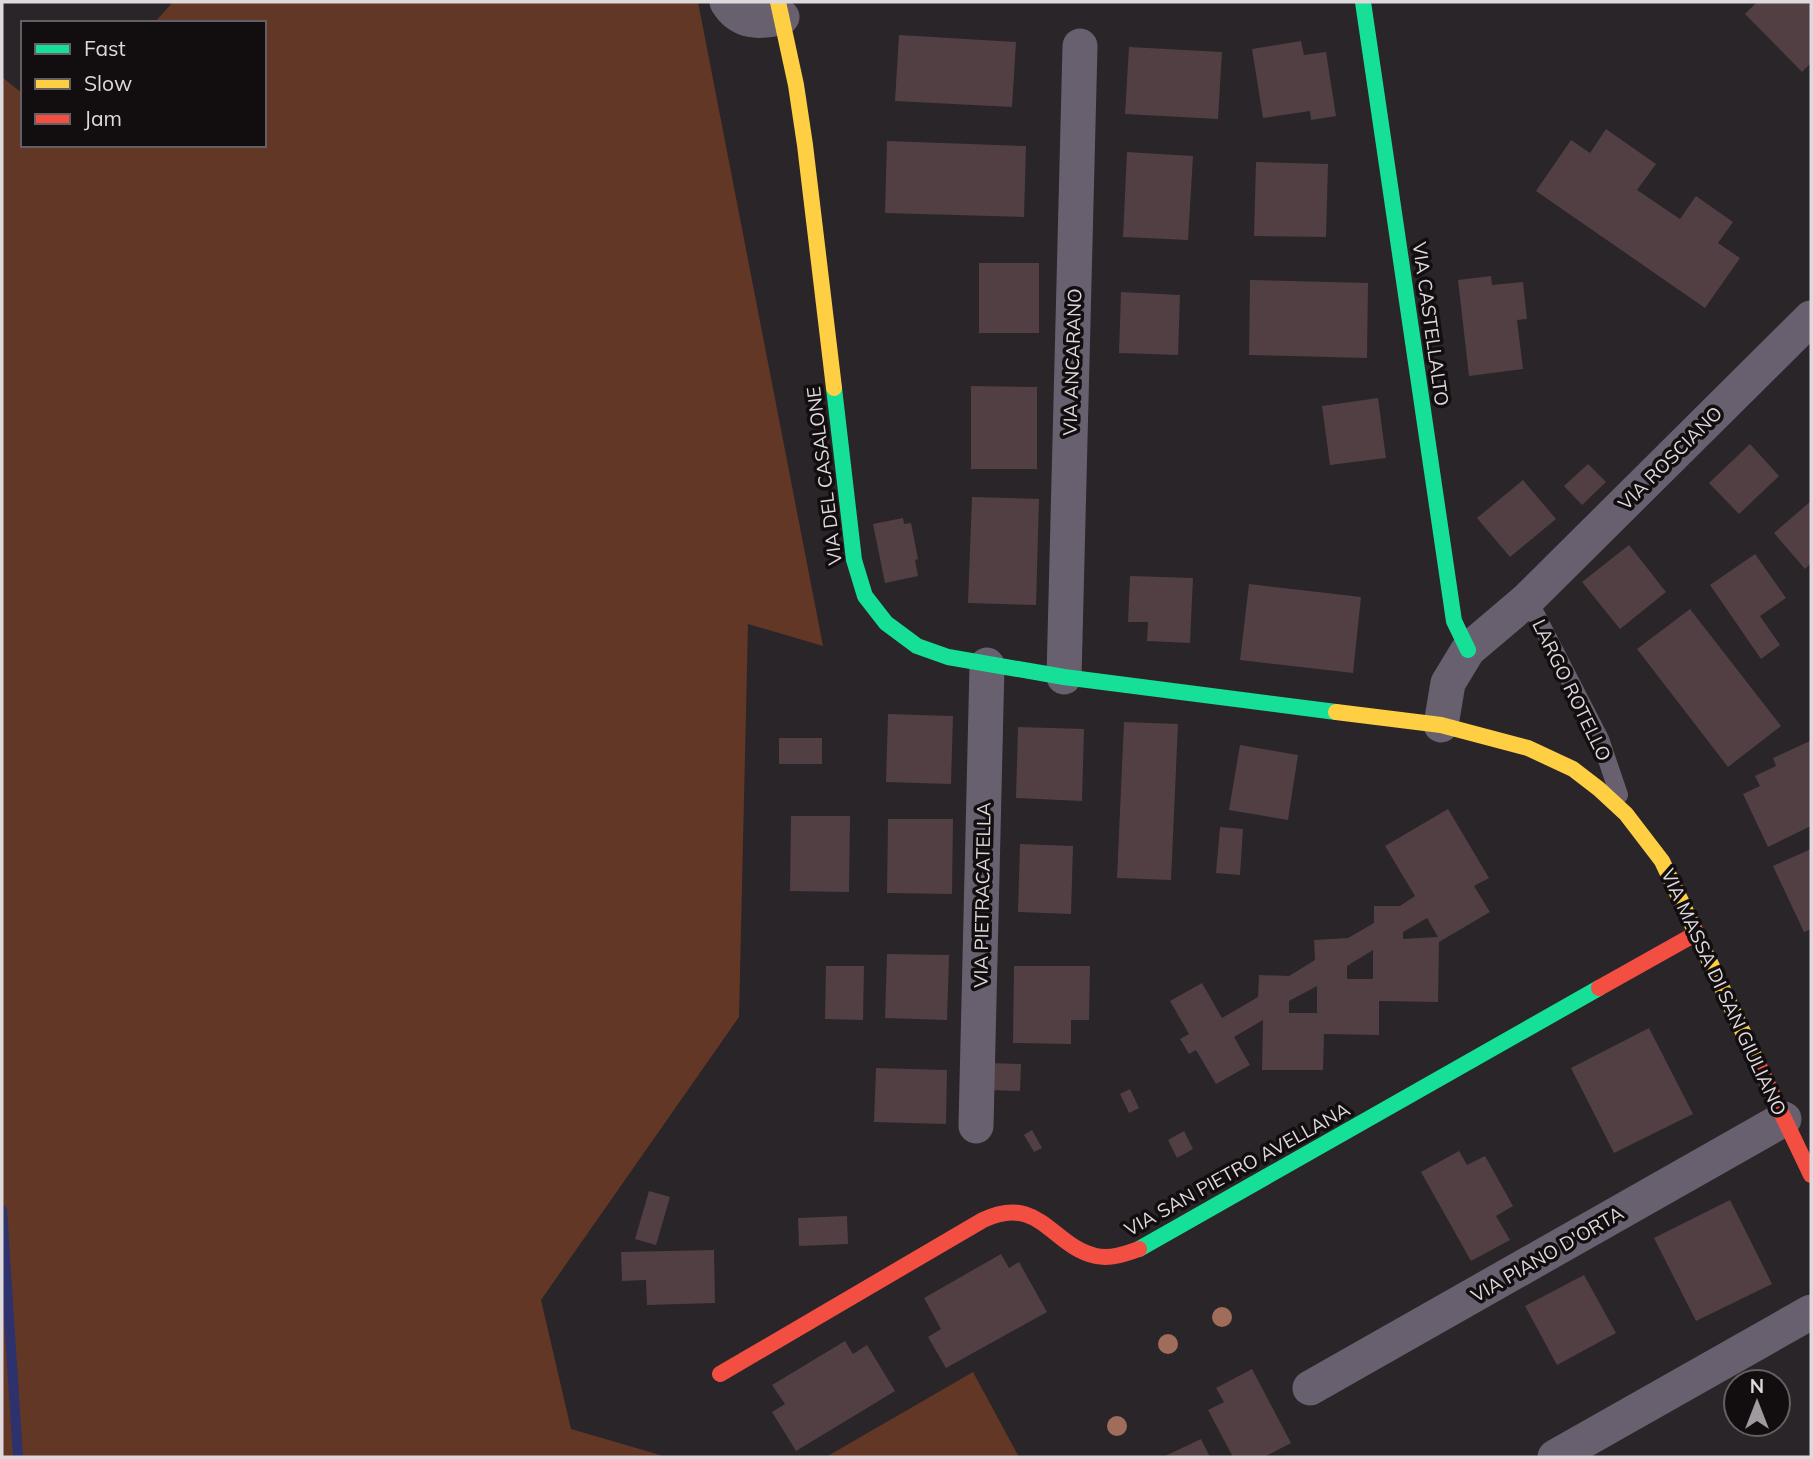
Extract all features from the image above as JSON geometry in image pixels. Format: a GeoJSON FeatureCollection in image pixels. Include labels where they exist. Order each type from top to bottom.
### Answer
{"type":"FeatureCollection","features":[{"type":"Feature","properties":{"kind":"street"},"geometry":{"type":"LineString","coordinates":[[727,2],[733,11],[749,20],[757,21],[780,9]]}},
{"type":"Feature","properties":{"kind":"street","name":"VIA CASTELLALTO"},"geometry":{"type":"LineString","coordinates":[[1363,2],[1454,621],[1468,650]]}},
{"type":"Feature","properties":{"kind":"street","name":"VIA DEL CASALONE"},"geometry":{"type":"LineString","coordinates":[[780,9],[805,145],[856,573],[873,610],[900,635],[930,651],[987,665],[1441,725]]}},
{"type":"Feature","properties":{"kind":"street","name":"VIA ANCARANO"},"geometry":{"type":"LineString","coordinates":[[1064,677],[1080,46]]}},
{"type":"Feature","properties":{"kind":"street","name":"VIA ROSCIANO"},"geometry":{"type":"LineString","coordinates":[[1528,599],[1811,317]]}},
{"type":"Feature","properties":{"kind":"street","name":"LARGO ROTELLO"},"geometry":{"type":"LineString","coordinates":[[1441,725],[1448,683],[1468,650],[1528,599]]}},
{"type":"Feature","properties":{"kind":"street","name":"VIA PIETRACATELLA"},"geometry":{"type":"LineString","coordinates":[[976,1126],[987,665]]}},
{"type":"Feature","properties":{"kind":"street","name":"VIA MASSA DI SAN GIULIANO"},"geometry":{"type":"LineString","coordinates":[[1441,725],[1528,748],[1560,761],[1599,789],[1626,814],[1662,861],[1811,1175]]}},
{"type":"Feature","properties":{"kind":"street","name":"VIA SAN PIETRO AVELLANA"},"geometry":{"type":"LineString","coordinates":[[720,1374],[997,1214],[1022,1214],[1039,1219],[1073,1248],[1098,1256],[1119,1256],[1139,1249],[1697,933]]}},
{"type":"Feature","properties":{"kind":"street","name":"VIA PIANO D'ORTA"},"geometry":{"type":"LineString","coordinates":[[1310,1388],[1784,1119]]}},
{"type":"Feature","properties":{"kind":"street"},"geometry":{"type":"LineString","coordinates":[[1555,1457],[1811,1312]]}},
{"type":"Feature","properties":{"kind":"lane","name":"LARGO ROTELLO"},"geometry":{"type":"LineString","coordinates":[[1528,599],[1600,739],[1626,814]]}},
{"type":"Feature","properties":{"kind":"shaded area"},"geometry":{"type":"Polygon","coordinates":[[[173,2],[698,2],[823,646],[748,624],[739,1017],[541,1300],[571,1429],[667,1457],[2,1457],[2,77],[21,92],[21,147],[266,147],[266,21],[156,21],[173,2]]]}},
{"type":"Feature","properties":{"kind":"shaded area"},"geometry":{"type":"Polygon","coordinates":[[[973,1372],[1019,1457],[826,1457],[973,1372]]]}},
{"type":"Feature","properties":{"kind":"building"},"geometry":{"type":"Polygon","coordinates":[[[1757,2],[1811,2],[1811,63],[1802,72],[1745,14],[1757,2]]]}},
{"type":"Feature","properties":{"kind":"building"},"geometry":{"type":"Polygon","coordinates":[[[899,35],[1016,42],[1012,107],[895,101],[899,35]]]}},
{"type":"Feature","properties":{"kind":"building"},"geometry":{"type":"Polygon","coordinates":[[[1301,41],[1304,55],[1326,52],[1336,116],[1311,120],[1310,111],[1263,118],[1252,49],[1301,41]]]}},
{"type":"Feature","properties":{"kind":"building"},"geometry":{"type":"Polygon","coordinates":[[[1129,47],[1222,52],[1218,119],[1125,114],[1129,47]]]}},
{"type":"Feature","properties":{"kind":"building"},"geometry":{"type":"Polygon","coordinates":[[[1606,129],[1656,164],[1637,190],[1680,219],[1696,196],[1733,222],[1718,243],[1740,258],[1705,308],[1536,191],[1571,140],[1590,153],[1606,129]]]}},
{"type":"Feature","properties":{"kind":"building"},"geometry":{"type":"Polygon","coordinates":[[[887,141],[1026,146],[1024,217],[885,213],[887,141]]]}},
{"type":"Feature","properties":{"kind":"building"},"geometry":{"type":"Polygon","coordinates":[[[1127,152],[1193,156],[1188,240],[1123,237],[1127,152]]]}},
{"type":"Feature","properties":{"kind":"building"},"geometry":{"type":"Polygon","coordinates":[[[1256,162],[1328,164],[1326,237],[1254,236],[1256,162]]]}},
{"type":"Feature","properties":{"kind":"building"},"geometry":{"type":"Polygon","coordinates":[[[979,263],[1039,263],[1039,333],[979,333],[979,263]]]}},
{"type":"Feature","properties":{"kind":"building"},"geometry":{"type":"Polygon","coordinates":[[[1491,276],[1492,285],[1523,282],[1527,319],[1517,320],[1523,369],[1469,376],[1458,280],[1491,276]]]}},
{"type":"Feature","properties":{"kind":"building"},"geometry":{"type":"Polygon","coordinates":[[[1250,280],[1368,283],[1367,358],[1249,355],[1250,280]]]}},
{"type":"Feature","properties":{"kind":"building"},"geometry":{"type":"Polygon","coordinates":[[[1121,292],[1180,295],[1178,355],[1119,353],[1121,292]]]}},
{"type":"Feature","properties":{"kind":"building"},"geometry":{"type":"Polygon","coordinates":[[[971,386],[1037,387],[1037,469],[971,469],[971,386]]]}},
{"type":"Feature","properties":{"kind":"building"},"geometry":{"type":"Polygon","coordinates":[[[1378,398],[1386,458],[1330,465],[1322,406],[1378,398]]]}},
{"type":"Feature","properties":{"kind":"building"},"geometry":{"type":"Polygon","coordinates":[[[1750,444],[1779,476],[1739,514],[1709,483],[1750,444]]]}},
{"type":"Feature","properties":{"kind":"building"},"geometry":{"type":"Polygon","coordinates":[[[1588,464],[1606,482],[1582,505],[1564,486],[1588,464]]]}},
{"type":"Feature","properties":{"kind":"building"},"geometry":{"type":"Polygon","coordinates":[[[1523,480],[1556,519],[1510,557],[1477,518],[1523,480]]]}},
{"type":"Feature","properties":{"kind":"building"},"geometry":{"type":"Polygon","coordinates":[[[972,497],[1039,499],[1036,605],[968,603],[972,497]]]}},
{"type":"Feature","properties":{"kind":"building"},"geometry":{"type":"Polygon","coordinates":[[[1811,501],[1811,563],[1805,569],[1774,533],[1811,501]]]}},
{"type":"Feature","properties":{"kind":"building"},"geometry":{"type":"Polygon","coordinates":[[[903,518],[904,524],[911,523],[918,559],[915,560],[918,576],[885,583],[873,524],[903,518]]]}},
{"type":"Feature","properties":{"kind":"building"},"geometry":{"type":"Polygon","coordinates":[[[1629,545],[1666,592],[1620,629],[1582,582],[1629,545]]]}},
{"type":"Feature","properties":{"kind":"building"},"geometry":{"type":"Polygon","coordinates":[[[1755,554],[1786,598],[1760,616],[1780,645],[1761,659],[1710,585],[1755,554]]]}},
{"type":"Feature","properties":{"kind":"building"},"geometry":{"type":"Polygon","coordinates":[[[1130,576],[1193,578],[1190,643],[1147,641],[1148,622],[1128,622],[1130,576]]]}},
{"type":"Feature","properties":{"kind":"building"},"geometry":{"type":"Polygon","coordinates":[[[1249,584],[1361,597],[1353,673],[1240,660],[1249,584]]]}},
{"type":"Feature","properties":{"kind":"building"},"geometry":{"type":"Polygon","coordinates":[[[1690,609],[1781,726],[1728,767],[1637,649],[1690,609]]]}},
{"type":"Feature","properties":{"kind":"building"},"geometry":{"type":"Polygon","coordinates":[[[888,714],[953,716],[951,784],[886,782],[888,714]]]}},
{"type":"Feature","properties":{"kind":"building"},"geometry":{"type":"Polygon","coordinates":[[[1124,722],[1178,724],[1171,880],[1117,878],[1124,722]]]}},
{"type":"Feature","properties":{"kind":"building"},"geometry":{"type":"Polygon","coordinates":[[[1018,727],[1084,729],[1082,801],[1016,798],[1018,727]]]}},
{"type":"Feature","properties":{"kind":"building"},"geometry":{"type":"Polygon","coordinates":[[[779,738],[822,738],[822,764],[779,764],[779,738]]]}},
{"type":"Feature","properties":{"kind":"building"},"geometry":{"type":"Polygon","coordinates":[[[1810,741],[1811,826],[1768,847],[1743,794],[1760,786],[1755,776],[1776,766],[1773,758],[1810,741]]]}},
{"type":"Feature","properties":{"kind":"building"},"geometry":{"type":"Polygon","coordinates":[[[1240,745],[1298,755],[1288,820],[1229,810],[1240,745]]]}},
{"type":"Feature","properties":{"kind":"building"},"geometry":{"type":"Polygon","coordinates":[[[1448,809],[1489,878],[1474,886],[1490,912],[1439,942],[1438,1002],[1379,1001],[1379,1035],[1324,1034],[1323,1070],[1262,1070],[1263,1020],[1234,1037],[1250,1065],[1216,1084],[1196,1050],[1189,1054],[1180,1039],[1189,1034],[1170,1001],[1202,983],[1222,1018],[1258,997],[1259,975],[1289,976],[1315,960],[1314,940],[1348,938],[1374,923],[1374,906],[1400,906],[1415,896],[1385,846],[1448,809]],[[1427,918],[1403,932],[1403,939],[1438,937],[1427,918]],[[1373,950],[1347,966],[1347,979],[1373,979],[1373,950]],[[1317,986],[1289,1001],[1289,1013],[1317,1013],[1317,986]]]}},
{"type":"Feature","properties":{"kind":"building"},"geometry":{"type":"Polygon","coordinates":[[[791,816],[850,816],[849,892],[790,891],[791,816]]]}},
{"type":"Feature","properties":{"kind":"building"},"geometry":{"type":"Polygon","coordinates":[[[888,819],[953,819],[952,894],[887,893],[888,819]]]}},
{"type":"Feature","properties":{"kind":"building"},"geometry":{"type":"Polygon","coordinates":[[[1220,827],[1243,829],[1240,875],[1216,873],[1220,827]]]}},
{"type":"Feature","properties":{"kind":"building"},"geometry":{"type":"Polygon","coordinates":[[[1020,844],[1073,846],[1071,914],[1018,912],[1020,844]]]}},
{"type":"Feature","properties":{"kind":"building"},"geometry":{"type":"Polygon","coordinates":[[[1811,849],[1811,929],[1804,932],[1773,866],[1811,849]]]}},
{"type":"Feature","properties":{"kind":"building"},"geometry":{"type":"Polygon","coordinates":[[[887,954],[949,955],[947,1020],[885,1018],[887,954]]]}},
{"type":"Feature","properties":{"kind":"building"},"geometry":{"type":"Polygon","coordinates":[[[826,966],[864,966],[863,1020],[825,1019],[826,966]]]}},
{"type":"Feature","properties":{"kind":"building"},"geometry":{"type":"Polygon","coordinates":[[[1014,966],[1090,966],[1089,1020],[1071,1020],[1071,1044],[1013,1043],[1014,966]]]}},
{"type":"Feature","properties":{"kind":"building"},"geometry":{"type":"Polygon","coordinates":[[[1649,1028],[1693,1114],[1614,1153],[1571,1068],[1649,1028]]]}},
{"type":"Feature","properties":{"kind":"building"},"geometry":{"type":"Polygon","coordinates":[[[990,1063],[1021,1064],[1020,1091],[990,1090],[990,1063]]]}},
{"type":"Feature","properties":{"kind":"building"},"geometry":{"type":"Polygon","coordinates":[[[876,1068],[947,1070],[946,1124],[874,1122],[876,1068]]]}},
{"type":"Feature","properties":{"kind":"building"},"geometry":{"type":"Polygon","coordinates":[[[1130,1089],[1139,1108],[1129,1113],[1120,1094],[1130,1089]]]}},
{"type":"Feature","properties":{"kind":"building"},"geometry":{"type":"Polygon","coordinates":[[[1032,1130],[1042,1148],[1034,1152],[1024,1135],[1032,1130]]]}},
{"type":"Feature","properties":{"kind":"building"},"geometry":{"type":"Polygon","coordinates":[[[1184,1131],[1193,1149],[1177,1158],[1168,1140],[1184,1131]]]}},
{"type":"Feature","properties":{"kind":"building"},"geometry":{"type":"Polygon","coordinates":[[[1459,1151],[1467,1165],[1485,1156],[1513,1206],[1496,1216],[1510,1240],[1471,1261],[1421,1172],[1459,1151]]]}},
{"type":"Feature","properties":{"kind":"building"},"geometry":{"type":"Polygon","coordinates":[[[649,1191],[670,1197],[656,1245],[635,1239],[649,1191]]]}},
{"type":"Feature","properties":{"kind":"building"},"geometry":{"type":"Polygon","coordinates":[[[1730,1200],[1772,1284],[1696,1321],[1654,1238],[1730,1200]]]}},
{"type":"Feature","properties":{"kind":"building"},"geometry":{"type":"Polygon","coordinates":[[[847,1216],[848,1244],[799,1246],[798,1218],[847,1216]]]}},
{"type":"Feature","properties":{"kind":"building"},"geometry":{"type":"Polygon","coordinates":[[[714,1250],[715,1303],[647,1305],[646,1280],[622,1281],[621,1252],[714,1250]]]}},
{"type":"Feature","properties":{"kind":"building"},"geometry":{"type":"Polygon","coordinates":[[[1001,1254],[1009,1268],[1019,1262],[1047,1312],[946,1368],[928,1337],[941,1329],[924,1298],[1001,1254]]]}},
{"type":"Feature","properties":{"kind":"building"},"geometry":{"type":"Polygon","coordinates":[[[1584,1275],[1616,1333],[1557,1365],[1525,1306],[1584,1275]]]}},
{"type":"Feature","properties":{"kind":"building"},"geometry":{"type":"Polygon","coordinates":[[[845,1341],[853,1354],[867,1345],[895,1391],[796,1451],[772,1412],[785,1404],[772,1385],[845,1341]]]}},
{"type":"Feature","properties":{"kind":"building"},"geometry":{"type":"Polygon","coordinates":[[[1252,1369],[1291,1443],[1264,1457],[1233,1457],[1208,1410],[1224,1402],[1216,1388],[1252,1369]]]}},
{"type":"Feature","properties":{"kind":"building"},"geometry":{"type":"Polygon","coordinates":[[[1201,1439],[1210,1457],[1163,1457],[1201,1439]]]}},
{"type":"Feature","properties":{"kind":"waterway"},"geometry":{"type":"LineString","coordinates":[[2,1210],[18,1457]]}},
{"type":"Feature","properties":{"kind":"traffic: fast"},"geometry":{"type":"LineString","coordinates":[[1363,2],[1454,621],[1468,650]]}},
{"type":"Feature","properties":{"kind":"traffic: fast"},"geometry":{"type":"LineString","coordinates":[[834,388],[854,560],[865,596],[886,623],[917,646],[948,657],[1064,677],[1336,712]]}},
{"type":"Feature","properties":{"kind":"traffic: fast"},"geometry":{"type":"LineString","coordinates":[[1139,1249],[1599,988]]}},
{"type":"Feature","properties":{"kind":"traffic: slow"},"geometry":{"type":"LineString","coordinates":[[778,2],[796,85],[805,145],[834,388]]}},
{"type":"Feature","properties":{"kind":"traffic: slow"},"geometry":{"type":"LineString","coordinates":[[1336,712],[1441,725],[1528,748],[1573,769],[1599,789],[1626,814],[1662,861],[1759,1066]]}},
{"type":"Feature","properties":{"kind":"traffic: jam"},"geometry":{"type":"LineString","coordinates":[[1599,988],[1697,933]]}},
{"type":"Feature","properties":{"kind":"traffic: jam"},"geometry":{"type":"LineString","coordinates":[[1759,1066],[1811,1175]]}},
{"type":"Feature","properties":{"kind":"traffic: jam"},"geometry":{"type":"LineString","coordinates":[[720,1374],[983,1220],[1002,1213],[1018,1213],[1032,1217],[1067,1242],[1096,1256],[1113,1256],[1139,1249]]}}]}
